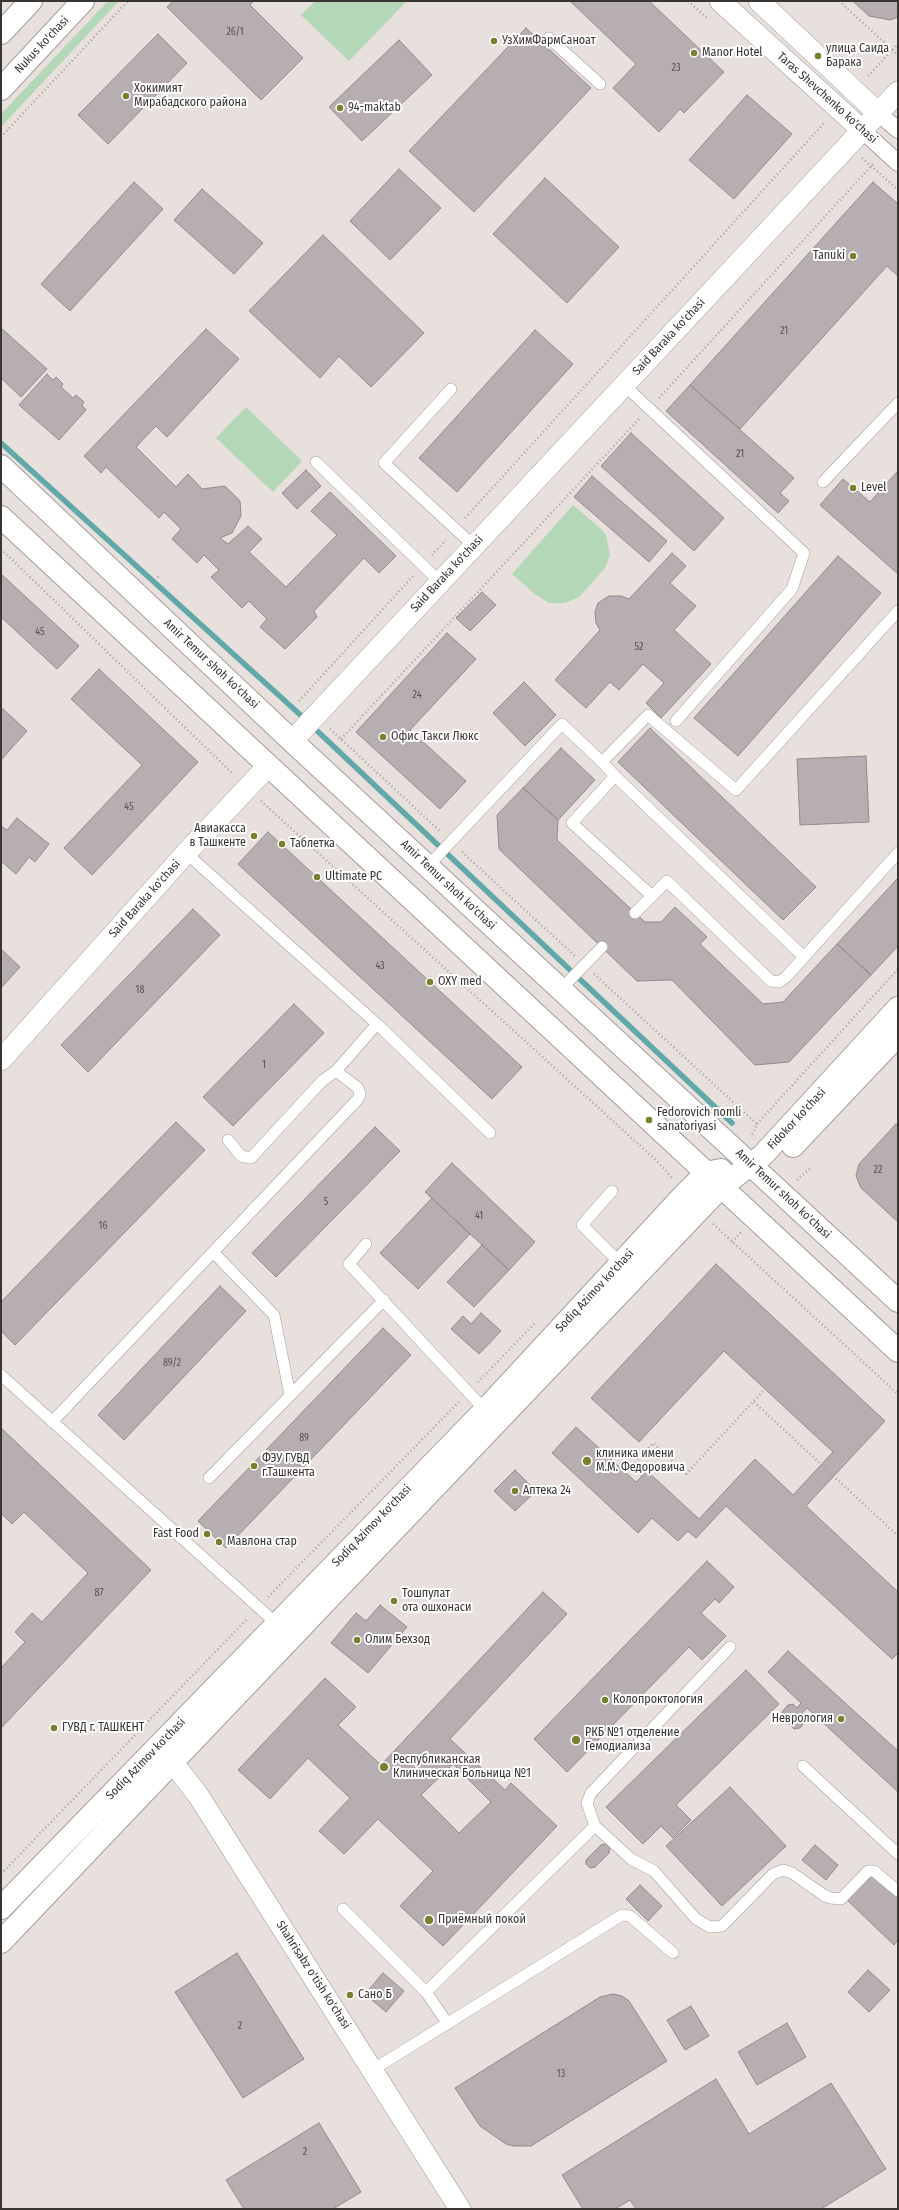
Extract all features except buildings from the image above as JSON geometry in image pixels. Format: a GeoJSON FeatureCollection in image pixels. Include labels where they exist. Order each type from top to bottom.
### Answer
{"type":"FeatureCollection","features":[{"type":"Feature","properties":{"kind":"main road"},"geometry":{"type":"LineString","coordinates":[[1,33],[31,1]]}},
{"type":"Feature","properties":{"kind":"main road","name":"Nukus ko'chasi"},"geometry":{"type":"LineString","coordinates":[[1,89],[83,1]]}},
{"type":"Feature","properties":{"kind":"main road","name":"Amir Temur shoh ko'chasi"},"geometry":{"type":"LineString","coordinates":[[1,466],[292,741],[433,861],[565,984],[758,1170],[898,1301]]}},
{"type":"Feature","properties":{"kind":"main road"},"geometry":{"type":"LineString","coordinates":[[1,517],[898,1351]]}},
{"type":"Feature","properties":{"kind":"main road","name":"Said Baraka ko'chasi"},"geometry":{"type":"LineString","coordinates":[[268,766],[292,741]]}},
{"type":"Feature","properties":{"kind":"main road","name":"Fidokor ko'chasi"},"geometry":{"type":"LineString","coordinates":[[758,1170],[762,1156],[798,1119],[898,1008]]}},
{"type":"Feature","properties":{"kind":"main road","name":"Fidokor ko'chasi"},"geometry":{"type":"LineString","coordinates":[[714,1180],[758,1170],[898,1035]]}},
{"type":"Feature","properties":{"kind":"main road","name":"Sodiq Azimov ko'chasi"},"geometry":{"type":"LineString","coordinates":[[284,1630],[620,1263],[714,1180]]}},
{"type":"Feature","properties":{"kind":"main road","name":"Sodiq Azimov ko'chasi"},"geometry":{"type":"LineString","coordinates":[[1,1942],[164,1755],[714,1180]]}},
{"type":"Feature","properties":{"kind":"main road","name":"Sodiq Azimov ko'chasi"},"geometry":{"type":"LineString","coordinates":[[1,1908],[164,1755]]}},
{"type":"Feature","properties":{"kind":"street","name":"Taras Shevchenko ko'chasi"},"geometry":{"type":"LineString","coordinates":[[720,1],[898,162]]}},
{"type":"Feature","properties":{"kind":"street","name":"Taras Shevchenko ko'chasi"},"geometry":{"type":"LineString","coordinates":[[759,1],[898,130]]}},
{"type":"Feature","properties":{"kind":"street","name":"Said Baraka ko'chasi"},"geometry":{"type":"LineString","coordinates":[[292,741],[898,92]]}},
{"type":"Feature","properties":{"kind":"street","name":"Said Baraka ko'chasi"},"geometry":{"type":"LineString","coordinates":[[1,1060],[186,853],[268,766]]}},
{"type":"Feature","properties":{"kind":"street","name":"Shahrisabz o'tish ko'chasi"},"geometry":{"type":"LineString","coordinates":[[164,1755],[198,1795],[374,2070],[460,2209]]}},
{"type":"Feature","properties":{"kind":"lane"},"geometry":{"type":"LineString","coordinates":[[549,38],[600,84]]}},
{"type":"Feature","properties":{"kind":"lane"},"geometry":{"type":"LineString","coordinates":[[624,385],[804,553],[792,589],[676,721]]}},
{"type":"Feature","properties":{"kind":"lane"},"geometry":{"type":"LineString","coordinates":[[451,389],[384,463],[474,546]]}},
{"type":"Feature","properties":{"kind":"lane"},"geometry":{"type":"LineString","coordinates":[[823,482],[898,402]]}},
{"type":"Feature","properties":{"kind":"lane"},"geometry":{"type":"LineString","coordinates":[[316,462],[440,582]]}},
{"type":"Feature","properties":{"kind":"lane"},"geometry":{"type":"LineString","coordinates":[[602,762],[648,715],[736,790],[898,611]]}},
{"type":"Feature","properties":{"kind":"lane"},"geometry":{"type":"LineString","coordinates":[[433,861],[562,724],[804,957]]}},
{"type":"Feature","properties":{"kind":"lane"},"geometry":{"type":"LineString","coordinates":[[615,776],[572,823],[652,896]]}},
{"type":"Feature","properties":{"kind":"lane"},"geometry":{"type":"LineString","coordinates":[[186,853],[377,1024],[490,1133]]}},
{"type":"Feature","properties":{"kind":"lane"},"geometry":{"type":"LineString","coordinates":[[635,913],[667,881],[771,982],[779,982],[786,977],[898,853]]}},
{"type":"Feature","properties":{"kind":"lane"},"geometry":{"type":"LineString","coordinates":[[565,984],[602,947]]}},
{"type":"Feature","properties":{"kind":"lane"},"geometry":{"type":"LineString","coordinates":[[228,1140],[241,1156],[251,1158],[322,1081],[336,1071],[377,1024]]}},
{"type":"Feature","properties":{"kind":"lane"},"geometry":{"type":"LineString","coordinates":[[52,1422],[358,1099],[360,1094],[358,1088],[336,1071]]}},
{"type":"Feature","properties":{"kind":"lane"},"geometry":{"type":"LineString","coordinates":[[612,1191],[582,1224],[620,1263]]}},
{"type":"Feature","properties":{"kind":"lane"},"geometry":{"type":"LineString","coordinates":[[366,1244],[349,1264],[485,1410]]}},
{"type":"Feature","properties":{"kind":"lane"},"geometry":{"type":"LineString","coordinates":[[213,1252],[274,1315],[290,1395]]}},
{"type":"Feature","properties":{"kind":"lane"},"geometry":{"type":"LineString","coordinates":[[209,1478],[384,1300]]}},
{"type":"Feature","properties":{"kind":"lane"},"geometry":{"type":"LineString","coordinates":[[1,1375],[284,1630]]}},
{"type":"Feature","properties":{"kind":"lane"},"geometry":{"type":"LineString","coordinates":[[730,1647],[591,1793],[587,1803],[595,1826],[631,1860],[654,1871],[696,1920],[710,1927],[722,1926],[773,1874],[783,1870],[792,1873],[825,1896],[832,1898],[841,1899],[868,1871],[874,1871],[898,1891]]}},
{"type":"Feature","properties":{"kind":"lane"},"geometry":{"type":"LineString","coordinates":[[803,1766],[898,1854]]}},
{"type":"Feature","properties":{"kind":"lane"},"geometry":{"type":"LineString","coordinates":[[426,1992],[595,1826]]}},
{"type":"Feature","properties":{"kind":"lane"},"geometry":{"type":"LineString","coordinates":[[343,1909],[426,1992],[448,2024]]}},
{"type":"Feature","properties":{"kind":"lane"},"geometry":{"type":"LineString","coordinates":[[374,2070],[622,1915],[630,1916],[673,1953]]}},
{"type":"Feature","properties":{"kind":"path"},"geometry":{"type":"LineString","coordinates":[[1,137],[128,1]]}},
{"type":"Feature","properties":{"kind":"path"},"geometry":{"type":"LineString","coordinates":[[839,1],[898,55]]}},
{"type":"Feature","properties":{"kind":"path"},"geometry":{"type":"LineString","coordinates":[[893,50],[898,44]]}},
{"type":"Feature","properties":{"kind":"path"},"geometry":{"type":"LineString","coordinates":[[299,701],[823,124]]}},
{"type":"Feature","properties":{"kind":"path"},"geometry":{"type":"LineString","coordinates":[[340,739],[650,408],[871,166],[898,190]]}},
{"type":"Feature","properties":{"kind":"path"},"geometry":{"type":"LineString","coordinates":[[1,549],[247,788],[658,1162],[675,1183]]}},
{"type":"Feature","properties":{"kind":"path"},"geometry":{"type":"LineString","coordinates":[[315,715],[583,967],[757,1124]]}},
{"type":"Feature","properties":{"kind":"path"},"geometry":{"type":"LineString","coordinates":[[750,1142],[757,1124],[898,969]]}},
{"type":"Feature","properties":{"kind":"path"},"geometry":{"type":"LineString","coordinates":[[796,1181],[812,1167]]}},
{"type":"Feature","properties":{"kind":"path"},"geometry":{"type":"LineString","coordinates":[[667,1185],[673,1180]]}},
{"type":"Feature","properties":{"kind":"path"},"geometry":{"type":"LineString","coordinates":[[710,1221],[898,1394]]}},
{"type":"Feature","properties":{"kind":"path"},"geometry":{"type":"LineString","coordinates":[[732,1242],[742,1231]]}},
{"type":"Feature","properties":{"kind":"path"},"geometry":{"type":"LineString","coordinates":[[1,1874],[540,1318]]}},
{"type":"Feature","properties":{"kind":"path"},"geometry":{"type":"LineString","coordinates":[[642,1476],[630,1467],[653,1443],[686,1474],[765,1389]]}},
{"type":"Feature","properties":{"kind":"path"},"geometry":{"type":"LineString","coordinates":[[754,1402],[898,1536]]}},
{"type":"Feature","properties":{"kind":"green space"},"geometry":{"type":"Polygon","coordinates":[[[108,1],[119,1],[1,127],[1,114],[108,1]]]}},
{"type":"Feature","properties":{"kind":"green space"},"geometry":{"type":"Polygon","coordinates":[[[315,1],[407,1],[349,61],[301,15],[315,1]]]}},
{"type":"Feature","properties":{"kind":"green space"},"geometry":{"type":"Polygon","coordinates":[[[246,407],[302,461],[273,492],[216,438],[246,407]]]}},
{"type":"Feature","properties":{"kind":"green space"},"geometry":{"type":"Polygon","coordinates":[[[573,505],[606,535],[610,555],[605,568],[579,597],[565,603],[549,603],[536,595],[512,574],[573,505]]]}},
{"type":"Feature","properties":{"kind":"waterway"},"geometry":{"type":"LineString","coordinates":[[1,443],[306,720]]}},
{"type":"Feature","properties":{"kind":"waterway"},"geometry":{"type":"LineString","coordinates":[[312,726],[732,1123]]}},
{"type":"Feature","properties":{"kind":"place","name":"УзХимФармСаноат"},"geometry":{"type":"Point","coordinates":[494,41]}},
{"type":"Feature","properties":{"kind":"place","name":"Manor Hotel"},"geometry":{"type":"Point","coordinates":[694,53]}},
{"type":"Feature","properties":{"kind":"place","name":"улица Саида Барака"},"geometry":{"type":"Point","coordinates":[818,56]}},
{"type":"Feature","properties":{"kind":"place","name":"Хокимият Мирабадского района"},"geometry":{"type":"Point","coordinates":[126,96]}},
{"type":"Feature","properties":{"kind":"place","name":"94-maktab"},"geometry":{"type":"Point","coordinates":[340,108]}},
{"type":"Feature","properties":{"kind":"place","name":"Tanuki"},"geometry":{"type":"Point","coordinates":[853,256]}},
{"type":"Feature","properties":{"kind":"place","name":"Level"},"geometry":{"type":"Point","coordinates":[853,488]}},
{"type":"Feature","properties":{"kind":"place","name":"Офис Такси Люкс"},"geometry":{"type":"Point","coordinates":[383,737]}},
{"type":"Feature","properties":{"kind":"place","name":"Авиакасса в Ташкенте"},"geometry":{"type":"Point","coordinates":[254,836]}},
{"type":"Feature","properties":{"kind":"place","name":"Таблетка"},"geometry":{"type":"Point","coordinates":[282,844]}},
{"type":"Feature","properties":{"kind":"place","name":"Ultimate PC"},"geometry":{"type":"Point","coordinates":[317,877]}},
{"type":"Feature","properties":{"kind":"place","name":"OXY med"},"geometry":{"type":"Point","coordinates":[430,982]}},
{"type":"Feature","properties":{"kind":"place","name":"Fedorovich nomli sanatoriyasi"},"geometry":{"type":"Point","coordinates":[649,1120]}},
{"type":"Feature","properties":{"kind":"place","name":"клиника имени М.М. Федоровича"},"geometry":{"type":"Point","coordinates":[587,1461]}},
{"type":"Feature","properties":{"kind":"place","name":"ФЭУ ГУВД г.Ташкента"},"geometry":{"type":"Point","coordinates":[254,1466]}},
{"type":"Feature","properties":{"kind":"place","name":"Аптека 24"},"geometry":{"type":"Point","coordinates":[515,1491]}},
{"type":"Feature","properties":{"kind":"place","name":"Fast Food"},"geometry":{"type":"Point","coordinates":[207,1534]}},
{"type":"Feature","properties":{"kind":"place","name":"Мавлона стар"},"geometry":{"type":"Point","coordinates":[219,1542]}},
{"type":"Feature","properties":{"kind":"place","name":"Тошпулат ота ошхонаси"},"geometry":{"type":"Point","coordinates":[394,1601]}},
{"type":"Feature","properties":{"kind":"place","name":"Олим Бехзод"},"geometry":{"type":"Point","coordinates":[357,1640]}},
{"type":"Feature","properties":{"kind":"place","name":"Колопроктология"},"geometry":{"type":"Point","coordinates":[605,1700]}},
{"type":"Feature","properties":{"kind":"place","name":"Неврология"},"geometry":{"type":"Point","coordinates":[841,1719]}},
{"type":"Feature","properties":{"kind":"place","name":"ГУВД г. ТАШКЕНТ"},"geometry":{"type":"Point","coordinates":[54,1728]}},
{"type":"Feature","properties":{"kind":"place","name":"РКБ №1 отделение Гемодиализа"},"geometry":{"type":"Point","coordinates":[576,1740]}},
{"type":"Feature","properties":{"kind":"place","name":"Республиканская Клиническая Больница №1"},"geometry":{"type":"Point","coordinates":[384,1767]}},
{"type":"Feature","properties":{"kind":"place","name":"Приёмный покой"},"geometry":{"type":"Point","coordinates":[429,1920]}},
{"type":"Feature","properties":{"kind":"place","name":"Сано Б"},"geometry":{"type":"Point","coordinates":[350,1995]}}]}
